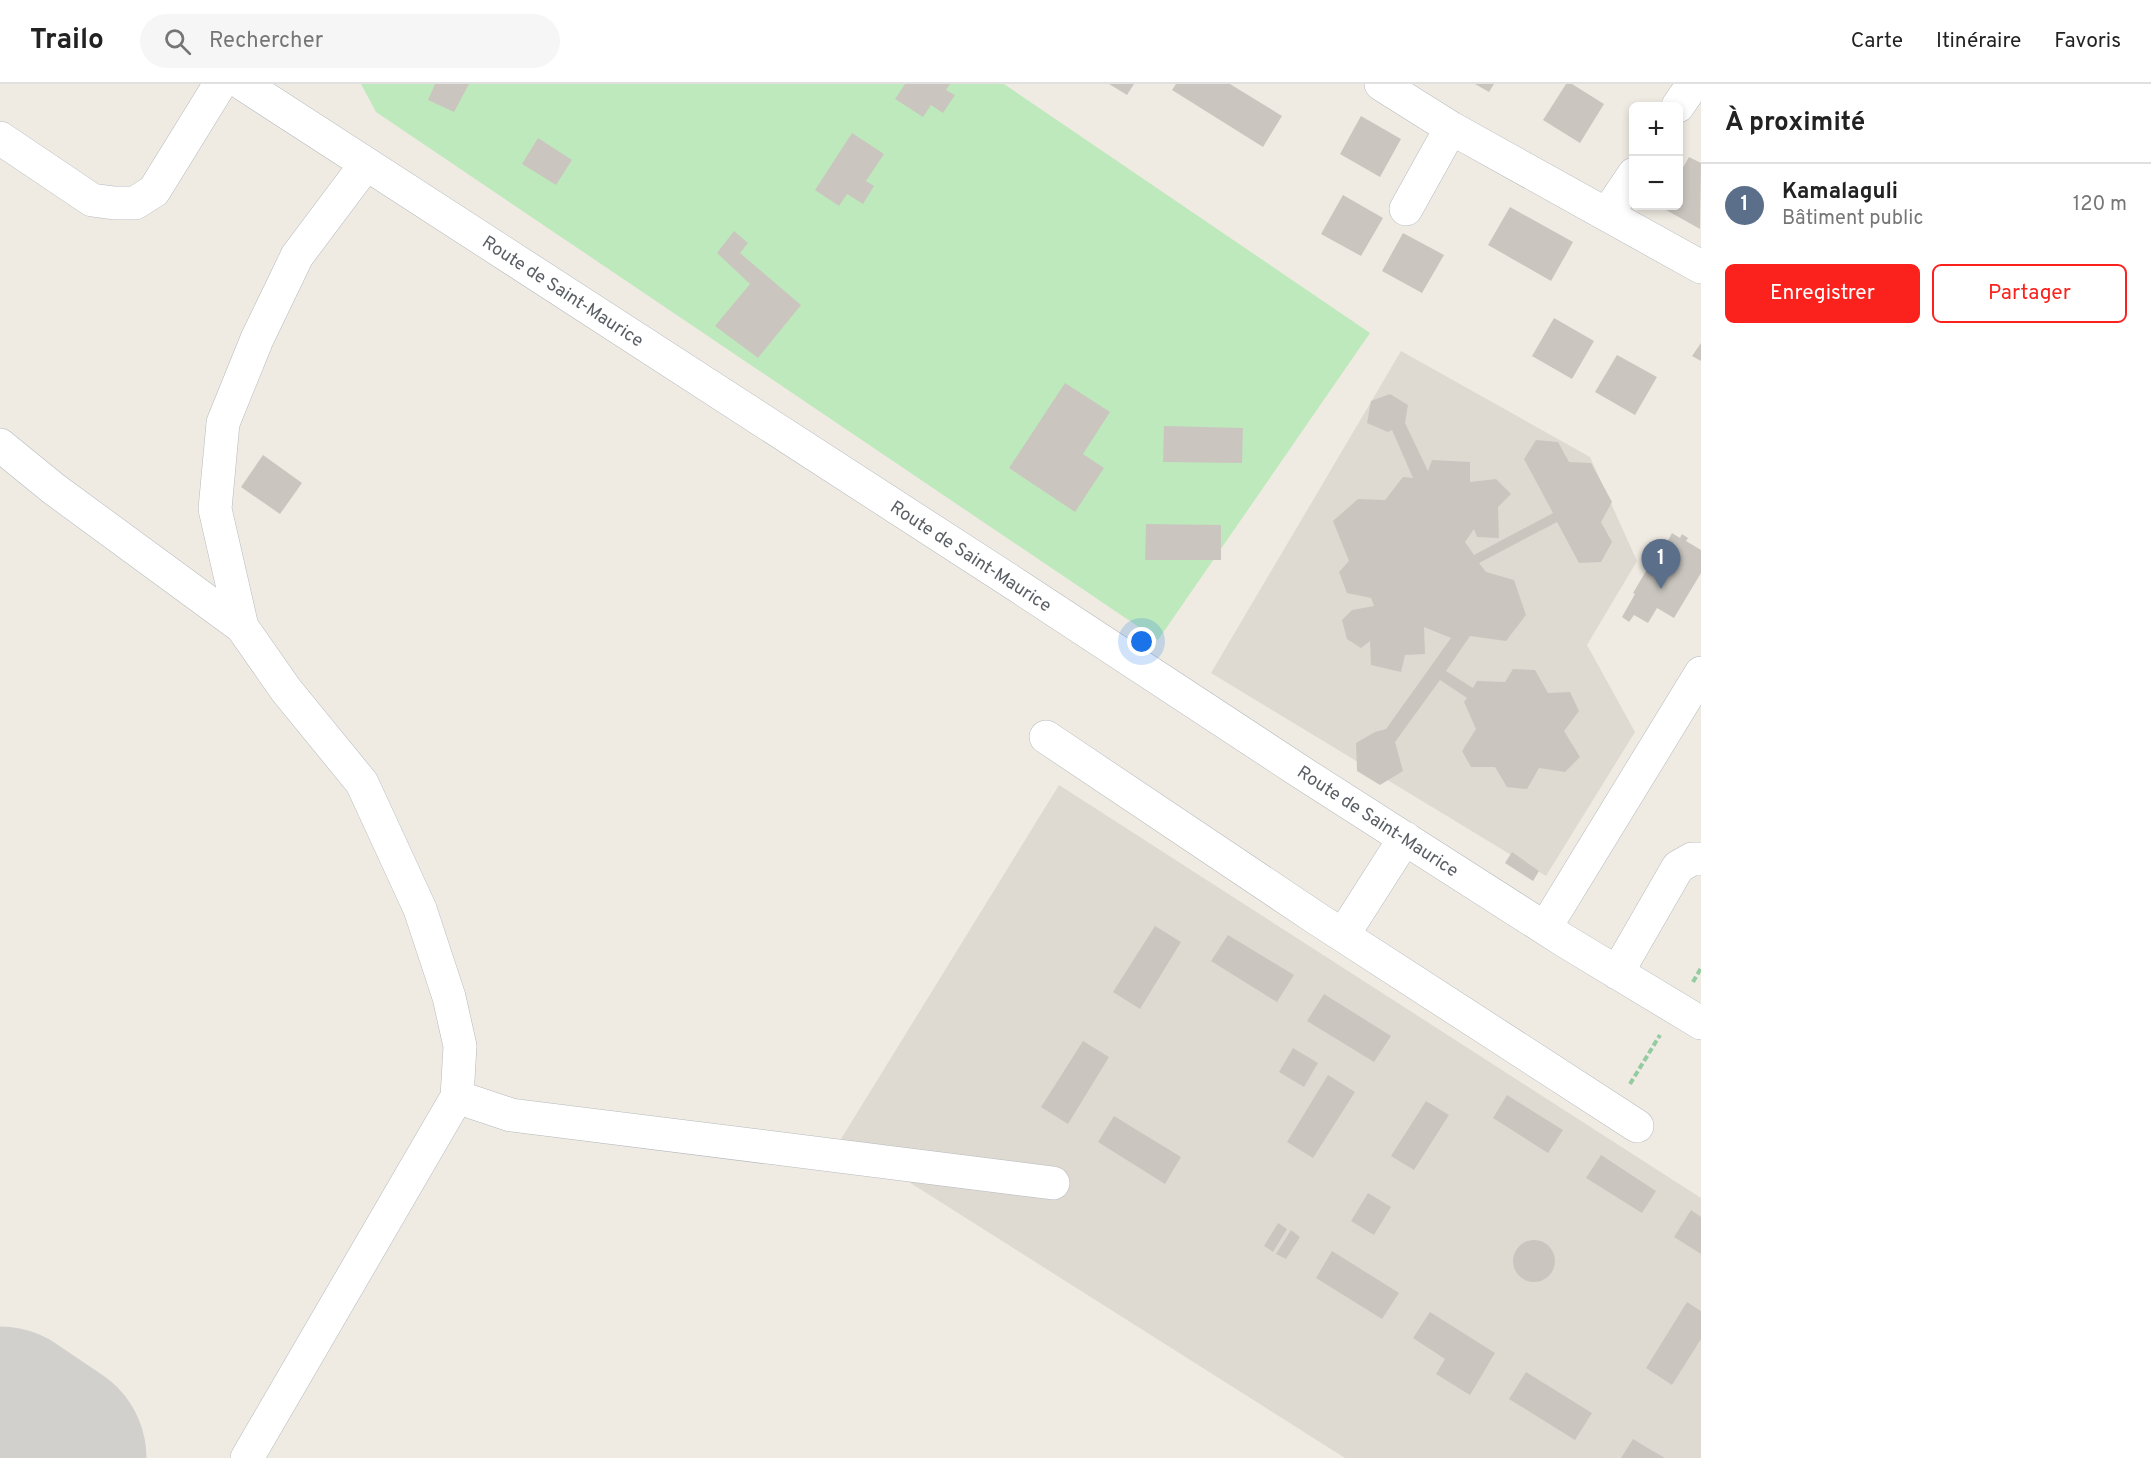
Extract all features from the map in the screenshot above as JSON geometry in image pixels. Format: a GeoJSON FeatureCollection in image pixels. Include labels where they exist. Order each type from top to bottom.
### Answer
{"type":"FeatureCollection","features":[{"type":"Feature","properties":{"kind":"street"},"geometry":{"type":"LineString","coordinates":[[0,138],[92,200],[114,204],[135,203],[154,191],[220,84]]}},
{"type":"Feature","properties":{"kind":"street","name":"Route de Saint-Maurice"},"geometry":{"type":"LineString","coordinates":[[243,84],[1405,838],[1545,928],[1689,1016]]}},
{"type":"Feature","properties":{"kind":"street"},"geometry":{"type":"LineString","coordinates":[[1381,84],[1452,128],[1701,267]]}},
{"type":"Feature","properties":{"kind":"street"},"geometry":{"type":"LineString","coordinates":[[1681,102],[1693,84]]}},
{"type":"Feature","properties":{"kind":"street"},"geometry":{"type":"LineString","coordinates":[[1407,210],[1452,128]]}},
{"type":"Feature","properties":{"kind":"street"},"geometry":{"type":"LineString","coordinates":[[242,627],[215,509],[223,423],[257,339],[297,256],[366,164]]}},
{"type":"Feature","properties":{"kind":"street"},"geometry":{"type":"LineString","coordinates":[[1607,214],[1629,181]]}},
{"type":"Feature","properties":{"kind":"street"},"geometry":{"type":"LineString","coordinates":[[0,445],[54,489],[242,627],[286,690],[362,783],[420,909],[449,997],[460,1046],[457,1097],[246,1458]]}},
{"type":"Feature","properties":{"kind":"street"},"geometry":{"type":"LineString","coordinates":[[1545,928],[1701,673]]}},
{"type":"Feature","properties":{"kind":"street"},"geometry":{"type":"LineString","coordinates":[[1046,736],[1343,935],[1625,1118]]}},
{"type":"Feature","properties":{"kind":"street"},"geometry":{"type":"LineString","coordinates":[[1343,935],[1405,838]]}},
{"type":"Feature","properties":{"kind":"street"},"geometry":{"type":"LineString","coordinates":[[1617,973],[1678,867],[1692,859],[1701,859]]}},
{"type":"Feature","properties":{"kind":"street"},"geometry":{"type":"LineString","coordinates":[[457,1097],[511,1115],[1053,1183]]}},
{"type":"Feature","properties":{"kind":"path"},"geometry":{"type":"LineString","coordinates":[[1625,1118],[1689,1016],[1701,968]]}},
{"type":"Feature","properties":{"kind":"shaded area"},"geometry":{"type":"Polygon","coordinates":[[[1401,351],[1590,457],[1637,561],[1587,645],[1635,732],[1546,876],[1211,673],[1401,351]]]}},
{"type":"Feature","properties":{"kind":"shaded area"},"geometry":{"type":"Polygon","coordinates":[[[1059,785],[1701,1198],[1701,1458],[1345,1458],[841,1139],[1059,785]]]}},
{"type":"Feature","properties":{"kind":"green space"},"geometry":{"type":"Polygon","coordinates":[[[361,84],[1004,84],[1370,333],[1158,640],[376,112],[361,84]]]}},
{"type":"Feature","properties":{"kind":"building"},"geometry":{"type":"Polygon","coordinates":[[[435,84],[469,84],[454,112],[428,100],[435,84]]]}},
{"type":"Feature","properties":{"kind":"building"},"geometry":{"type":"Polygon","coordinates":[[[905,84],[950,84],[946,90],[955,95],[943,113],[931,105],[923,117],[895,99],[905,84]]]}},
{"type":"Feature","properties":{"kind":"building"},"geometry":{"type":"Polygon","coordinates":[[[1109,84],[1134,84],[1127,95],[1109,84]]]}},
{"type":"Feature","properties":{"kind":"building"},"geometry":{"type":"Polygon","coordinates":[[[1176,84],[1230,84],[1282,116],[1263,147],[1172,90],[1176,84]]]}},
{"type":"Feature","properties":{"kind":"building"},"geometry":{"type":"Polygon","coordinates":[[[1475,84],[1494,84],[1489,92],[1475,84]]]}},
{"type":"Feature","properties":{"kind":"building"},"geometry":{"type":"Polygon","coordinates":[[[1566,84],[1572,84],[1604,104],[1580,143],[1543,120],[1566,84]]]}},
{"type":"Feature","properties":{"kind":"building"},"geometry":{"type":"Polygon","coordinates":[[[1361,116],[1401,139],[1380,177],[1340,154],[1361,116]]]}},
{"type":"Feature","properties":{"kind":"building"},"geometry":{"type":"Polygon","coordinates":[[[852,133],[884,154],[866,181],[874,186],[863,204],[847,194],[839,206],[815,190],[852,133]]]}},
{"type":"Feature","properties":{"kind":"building"},"geometry":{"type":"Polygon","coordinates":[[[538,138],[572,160],[556,185],[522,164],[538,138]]]}},
{"type":"Feature","properties":{"kind":"building"},"geometry":{"type":"Polygon","coordinates":[[[1689,157],[1701,163],[1700,229],[1666,210],[1683,210],[1683,167],[1689,157]]]}},
{"type":"Feature","properties":{"kind":"building"},"geometry":{"type":"Polygon","coordinates":[[[1343,195],[1383,218],[1361,256],[1321,234],[1343,195]]]}},
{"type":"Feature","properties":{"kind":"building"},"geometry":{"type":"Polygon","coordinates":[[[1510,207],[1573,242],[1551,281],[1488,245],[1510,207]]]}},
{"type":"Feature","properties":{"kind":"building"},"geometry":{"type":"Polygon","coordinates":[[[734,231],[748,243],[740,253],[801,305],[758,358],[715,326],[750,284],[717,253],[734,231]]]}},
{"type":"Feature","properties":{"kind":"building"},"geometry":{"type":"Polygon","coordinates":[[[1403,233],[1444,255],[1422,293],[1382,271],[1403,233]]]}},
{"type":"Feature","properties":{"kind":"building"},"geometry":{"type":"Polygon","coordinates":[[[1554,318],[1594,341],[1572,379],[1532,356],[1554,318]]]}},
{"type":"Feature","properties":{"kind":"building"},"geometry":{"type":"Polygon","coordinates":[[[1701,343],[1701,361],[1692,356],[1701,343]]]}},
{"type":"Feature","properties":{"kind":"building"},"geometry":{"type":"Polygon","coordinates":[[[1617,355],[1657,377],[1635,415],[1595,392],[1617,355]]]}},
{"type":"Feature","properties":{"kind":"building"},"geometry":{"type":"Polygon","coordinates":[[[1065,383],[1110,412],[1083,454],[1104,468],[1075,512],[1009,468],[1065,383]]]}},
{"type":"Feature","properties":{"kind":"building"},"geometry":{"type":"Polygon","coordinates":[[[1390,394],[1408,405],[1405,423],[1428,471],[1432,460],[1470,462],[1470,482],[1496,479],[1511,494],[1498,507],[1499,538],[1477,537],[1474,529],[1465,542],[1474,555],[1553,513],[1524,459],[1536,440],[1558,442],[1569,462],[1591,463],[1612,502],[1601,522],[1612,542],[1601,562],[1579,563],[1557,522],[1479,563],[1486,572],[1514,580],[1526,615],[1506,641],[1470,636],[1446,671],[1473,688],[1477,681],[1505,682],[1513,669],[1535,670],[1548,693],[1570,692],[1579,711],[1564,731],[1580,757],[1565,772],[1539,768],[1527,789],[1507,787],[1495,767],[1471,767],[1462,751],[1476,729],[1464,702],[1467,698],[1440,680],[1395,742],[1403,771],[1380,785],[1357,771],[1356,743],[1375,732],[1386,729],[1451,638],[1424,627],[1425,654],[1405,655],[1401,672],[1371,665],[1370,641],[1361,648],[1347,639],[1342,620],[1352,610],[1374,606],[1371,598],[1347,593],[1339,572],[1349,561],[1333,521],[1358,499],[1385,500],[1403,477],[1413,478],[1392,430],[1388,432],[1367,423],[1371,401],[1390,394]]]}},
{"type":"Feature","properties":{"kind":"building"},"geometry":{"type":"Polygon","coordinates":[[[1164,426],[1243,428],[1242,463],[1163,462],[1164,426]]]}},
{"type":"Feature","properties":{"kind":"building"},"geometry":{"type":"Polygon","coordinates":[[[263,455],[302,483],[280,514],[241,487],[263,455]]]}},
{"type":"Feature","properties":{"kind":"building"},"geometry":{"type":"Polygon","coordinates":[[[1146,524],[1221,525],[1221,560],[1145,560],[1146,524]]]}},
{"type":"Feature","properties":{"kind":"building"},"geometry":{"type":"Polygon","coordinates":[[[1672,533],[1680,538],[1682,534],[1688,538],[1686,541],[1701,550],[1701,573],[1674,618],[1657,608],[1648,623],[1634,615],[1629,622],[1622,617],[1635,594],[1633,593],[1662,544],[1665,546],[1672,533]]]}},
{"type":"Feature","properties":{"kind":"building"},"geometry":{"type":"Polygon","coordinates":[[[1512,852],[1539,871],[1533,881],[1505,863],[1512,852]]]}},
{"type":"Feature","properties":{"kind":"building"},"geometry":{"type":"Polygon","coordinates":[[[1155,926],[1181,942],[1140,1009],[1113,992],[1155,926]]]}},
{"type":"Feature","properties":{"kind":"building"},"geometry":{"type":"Polygon","coordinates":[[[1228,935],[1294,975],[1277,1002],[1211,961],[1228,935]]]}},
{"type":"Feature","properties":{"kind":"building"},"geometry":{"type":"Polygon","coordinates":[[[1324,994],[1391,1036],[1374,1062],[1307,1021],[1324,994]]]}},
{"type":"Feature","properties":{"kind":"building"},"geometry":{"type":"Polygon","coordinates":[[[1083,1041],[1109,1057],[1068,1124],[1041,1107],[1083,1041]]]}},
{"type":"Feature","properties":{"kind":"building"},"geometry":{"type":"Polygon","coordinates":[[[1293,1048],[1318,1063],[1304,1087],[1279,1072],[1293,1048]]]}},
{"type":"Feature","properties":{"kind":"building"},"geometry":{"type":"Polygon","coordinates":[[[1328,1075],[1355,1092],[1313,1158],[1287,1142],[1328,1075]]]}},
{"type":"Feature","properties":{"kind":"building"},"geometry":{"type":"Polygon","coordinates":[[[1507,1095],[1563,1130],[1548,1153],[1493,1118],[1507,1095]]]}},
{"type":"Feature","properties":{"kind":"building"},"geometry":{"type":"Polygon","coordinates":[[[1426,1101],[1449,1115],[1414,1170],[1391,1156],[1426,1101]]]}},
{"type":"Feature","properties":{"kind":"building"},"geometry":{"type":"Polygon","coordinates":[[[1114,1116],[1181,1157],[1165,1184],[1098,1142],[1114,1116]]]}},
{"type":"Feature","properties":{"kind":"building"},"geometry":{"type":"Polygon","coordinates":[[[1601,1155],[1656,1191],[1642,1213],[1586,1178],[1601,1155]]]}},
{"type":"Feature","properties":{"kind":"building"},"geometry":{"type":"Polygon","coordinates":[[[1368,1193],[1391,1207],[1374,1235],[1351,1221],[1368,1193]]]}},
{"type":"Feature","properties":{"kind":"building"},"geometry":{"type":"Polygon","coordinates":[[[1691,1210],[1701,1217],[1701,1254],[1674,1237],[1691,1210]]]}},
{"type":"Feature","properties":{"kind":"building"},"geometry":{"type":"Polygon","coordinates":[[[1278,1223],[1287,1229],[1273,1252],[1264,1246],[1278,1223]]]}},
{"type":"Feature","properties":{"kind":"building"},"geometry":{"type":"Polygon","coordinates":[[[1291,1230],[1300,1237],[1286,1259],[1276,1254],[1291,1230]]]}},
{"type":"Feature","properties":{"kind":"building"},"geometry":{"type":"Polygon","coordinates":[[[1534,1240],[1542,1241],[1549,1246],[1554,1253],[1554,1269],[1549,1276],[1542,1281],[1534,1282],[1526,1281],[1519,1276],[1514,1269],[1513,1261],[1514,1253],[1519,1246],[1526,1241],[1534,1240]]]}},
{"type":"Feature","properties":{"kind":"building"},"geometry":{"type":"Polygon","coordinates":[[[1332,1251],[1399,1293],[1382,1319],[1316,1278],[1332,1251]]]}},
{"type":"Feature","properties":{"kind":"building"},"geometry":{"type":"Polygon","coordinates":[[[1687,1302],[1701,1311],[1701,1339],[1672,1385],[1646,1368],[1687,1302]]]}},
{"type":"Feature","properties":{"kind":"building"},"geometry":{"type":"Polygon","coordinates":[[[1430,1312],[1495,1353],[1470,1395],[1436,1374],[1445,1359],[1413,1338],[1430,1312]]]}},
{"type":"Feature","properties":{"kind":"building"},"geometry":{"type":"Polygon","coordinates":[[[1526,1372],[1592,1413],[1575,1440],[1509,1399],[1526,1372]]]}},
{"type":"Feature","properties":{"kind":"building"},"geometry":{"type":"Polygon","coordinates":[[[1633,1439],[1646,1447],[1665,1458],[1621,1458],[1633,1439]]]}},
{"type":"Feature","properties":{"kind":"runway"},"geometry":{"type":"LineString","coordinates":[[0,1427],[46,1458]]}},
{"type":"Feature","properties":{"kind":"place","name":"Kamalaguli"},"geometry":{"type":"Point","coordinates":[1661,589]}}]}
